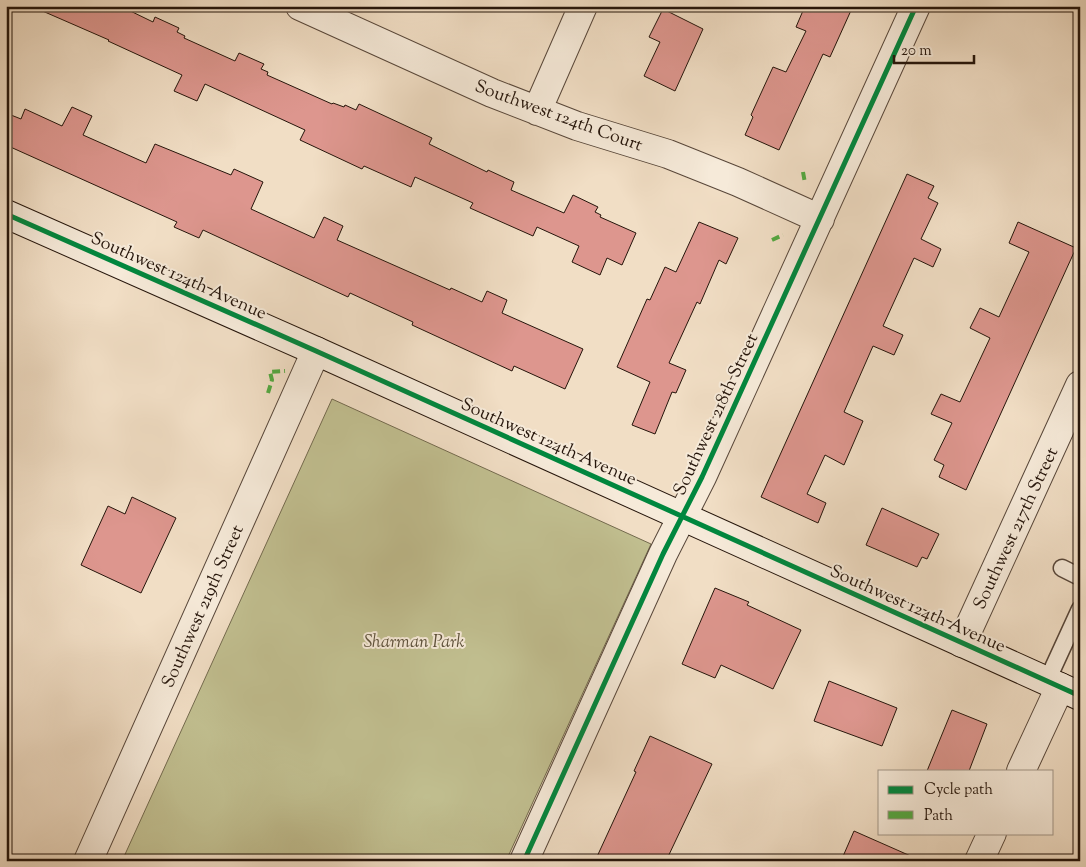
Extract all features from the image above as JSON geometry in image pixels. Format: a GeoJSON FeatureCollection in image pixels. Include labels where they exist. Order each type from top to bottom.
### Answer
{"type":"FeatureCollection","features":[{"type":"Feature","properties":{"kind":"street","name":"Southwest 124th Court"},"geometry":{"type":"LineString","coordinates":[[300,6],[492,93],[577,126],[668,154],[738,182],[820,219]]}},
{"type":"Feature","properties":{"kind":"street"},"geometry":{"type":"LineString","coordinates":[[537,111],[583,6]]}},
{"type":"Feature","properties":{"kind":"street","name":"Southwest 218th Street"},"geometry":{"type":"LineString","coordinates":[[524,861],[663,554],[702,478],[916,6]]}},
{"type":"Feature","properties":{"kind":"street","name":"Southwest 124th Avenue"},"geometry":{"type":"LineString","coordinates":[[6,214],[316,351],[1062,688]]}},
{"type":"Feature","properties":{"kind":"street","name":"Southwest 219th Street"},"geometry":{"type":"LineString","coordinates":[[88,861],[316,351]]}},
{"type":"Feature","properties":{"kind":"street","name":"Southwest 217th Street"},"geometry":{"type":"LineString","coordinates":[[962,643],[1080,385]]}},
{"type":"Feature","properties":{"kind":"street"},"geometry":{"type":"LineString","coordinates":[[1021,770],[1062,688]]}},
{"type":"Feature","properties":{"kind":"street"},"geometry":{"type":"LineString","coordinates":[[979,861],[992,834]]}},
{"type":"Feature","properties":{"kind":"lane"},"geometry":{"type":"LineString","coordinates":[[1062,568],[1080,577]]}},
{"type":"Feature","properties":{"kind":"lane"},"geometry":{"type":"LineString","coordinates":[[1062,688],[1080,608]]}},
{"type":"Feature","properties":{"kind":"green space","name":"Sharman Park"},"geometry":{"type":"Polygon","coordinates":[[[332,399],[651,544],[506,861],[122,861],[332,399]]]}},
{"type":"Feature","properties":{"kind":"building"},"geometry":{"type":"Polygon","coordinates":[[[31,6],[120,6],[153,22],[155,17],[179,28],[177,32],[185,36],[184,38],[235,61],[239,53],[264,64],[261,69],[268,72],[267,75],[332,104],[344,107],[345,105],[356,110],[359,104],[432,138],[429,144],[487,172],[488,170],[514,182],[511,190],[564,213],[573,195],[598,207],[595,212],[601,215],[600,217],[636,233],[622,265],[607,258],[600,275],[572,262],[579,246],[537,227],[533,236],[470,208],[473,203],[415,177],[411,187],[364,166],[362,169],[300,140],[305,130],[205,84],[197,101],[174,91],[182,75],[31,6]]]}},
{"type":"Feature","properties":{"kind":"building"},"geometry":{"type":"Polygon","coordinates":[[[805,6],[853,6],[830,57],[823,54],[779,150],[745,135],[753,117],[751,115],[773,67],[786,72],[806,31],[796,27],[805,6]]]}},
{"type":"Feature","properties":{"kind":"building"},"geometry":{"type":"Polygon","coordinates":[[[663,9],[703,29],[675,91],[644,76],[660,42],[649,37],[663,9]]]}},
{"type":"Feature","properties":{"kind":"building"},"geometry":{"type":"Polygon","coordinates":[[[72,107],[92,116],[83,135],[146,163],[155,144],[231,175],[234,169],[263,182],[251,209],[314,238],[324,217],[343,226],[337,240],[450,290],[451,288],[482,302],[487,291],[507,300],[502,313],[583,349],[565,389],[514,366],[512,371],[412,325],[413,322],[350,293],[348,297],[203,230],[199,238],[174,227],[177,222],[6,145],[6,113],[21,119],[25,109],[62,126],[72,107]]]}},
{"type":"Feature","properties":{"kind":"building"},"geometry":{"type":"Polygon","coordinates":[[[907,174],[934,186],[928,198],[938,203],[921,239],[941,249],[933,267],[914,258],[883,326],[903,335],[894,355],[873,346],[844,412],[863,421],[844,465],[825,455],[807,494],[826,503],[818,523],[761,497],[907,174]]]}},
{"type":"Feature","properties":{"kind":"building"},"geometry":{"type":"Polygon","coordinates":[[[699,222],[738,238],[726,264],[719,260],[700,304],[697,302],[669,363],[686,370],[676,393],[672,392],[655,434],[632,425],[650,382],[617,367],[647,299],[650,300],[665,267],[676,272],[699,222]]]}},
{"type":"Feature","properties":{"kind":"building"},"geometry":{"type":"Polygon","coordinates":[[[1018,222],[1076,248],[966,490],[939,477],[944,465],[934,460],[952,423],[931,414],[941,394],[960,402],[990,338],[970,328],[980,308],[999,317],[1029,252],[1009,243],[1018,222]]]}},
{"type":"Feature","properties":{"kind":"building"},"geometry":{"type":"Polygon","coordinates":[[[132,497],[176,518],[141,593],[81,565],[108,506],[125,514],[132,497]]]}},
{"type":"Feature","properties":{"kind":"building"},"geometry":{"type":"Polygon","coordinates":[[[882,508],[939,534],[927,559],[922,557],[917,567],[866,545],[882,508]]]}},
{"type":"Feature","properties":{"kind":"building"},"geometry":{"type":"Polygon","coordinates":[[[715,588],[749,602],[747,605],[801,630],[773,689],[721,665],[715,678],[682,664],[715,588]]]}},
{"type":"Feature","properties":{"kind":"building"},"geometry":{"type":"Polygon","coordinates":[[[829,681],[897,708],[882,746],[814,721],[829,681]]]}},
{"type":"Feature","properties":{"kind":"building"},"geometry":{"type":"Polygon","coordinates":[[[952,710],[987,724],[969,770],[927,770],[952,710]]]}},
{"type":"Feature","properties":{"kind":"building"},"geometry":{"type":"Polygon","coordinates":[[[650,736],[712,764],[666,861],[595,861],[636,772],[634,771],[650,736]]]}},
{"type":"Feature","properties":{"kind":"building"},"geometry":{"type":"Polygon","coordinates":[[[854,831],[922,861],[841,861],[854,831]]]}},
{"type":"Feature","properties":{"kind":"marked path"},"geometry":{"type":"LineString","coordinates":[[803,172],[805,183]]}},
{"type":"Feature","properties":{"kind":"marked path"},"geometry":{"type":"LineString","coordinates":[[772,240],[783,235]]}},
{"type":"Feature","properties":{"kind":"marked path"},"geometry":{"type":"LineString","coordinates":[[268,393],[272,380],[270,372],[285,371]]}},
{"type":"Feature","properties":{"kind":"cycle path"},"geometry":{"type":"LineString","coordinates":[[524,861],[663,554],[702,477],[916,6]]}},
{"type":"Feature","properties":{"kind":"cycle path"},"geometry":{"type":"LineString","coordinates":[[6,214],[316,351],[1080,696]]}}]}
